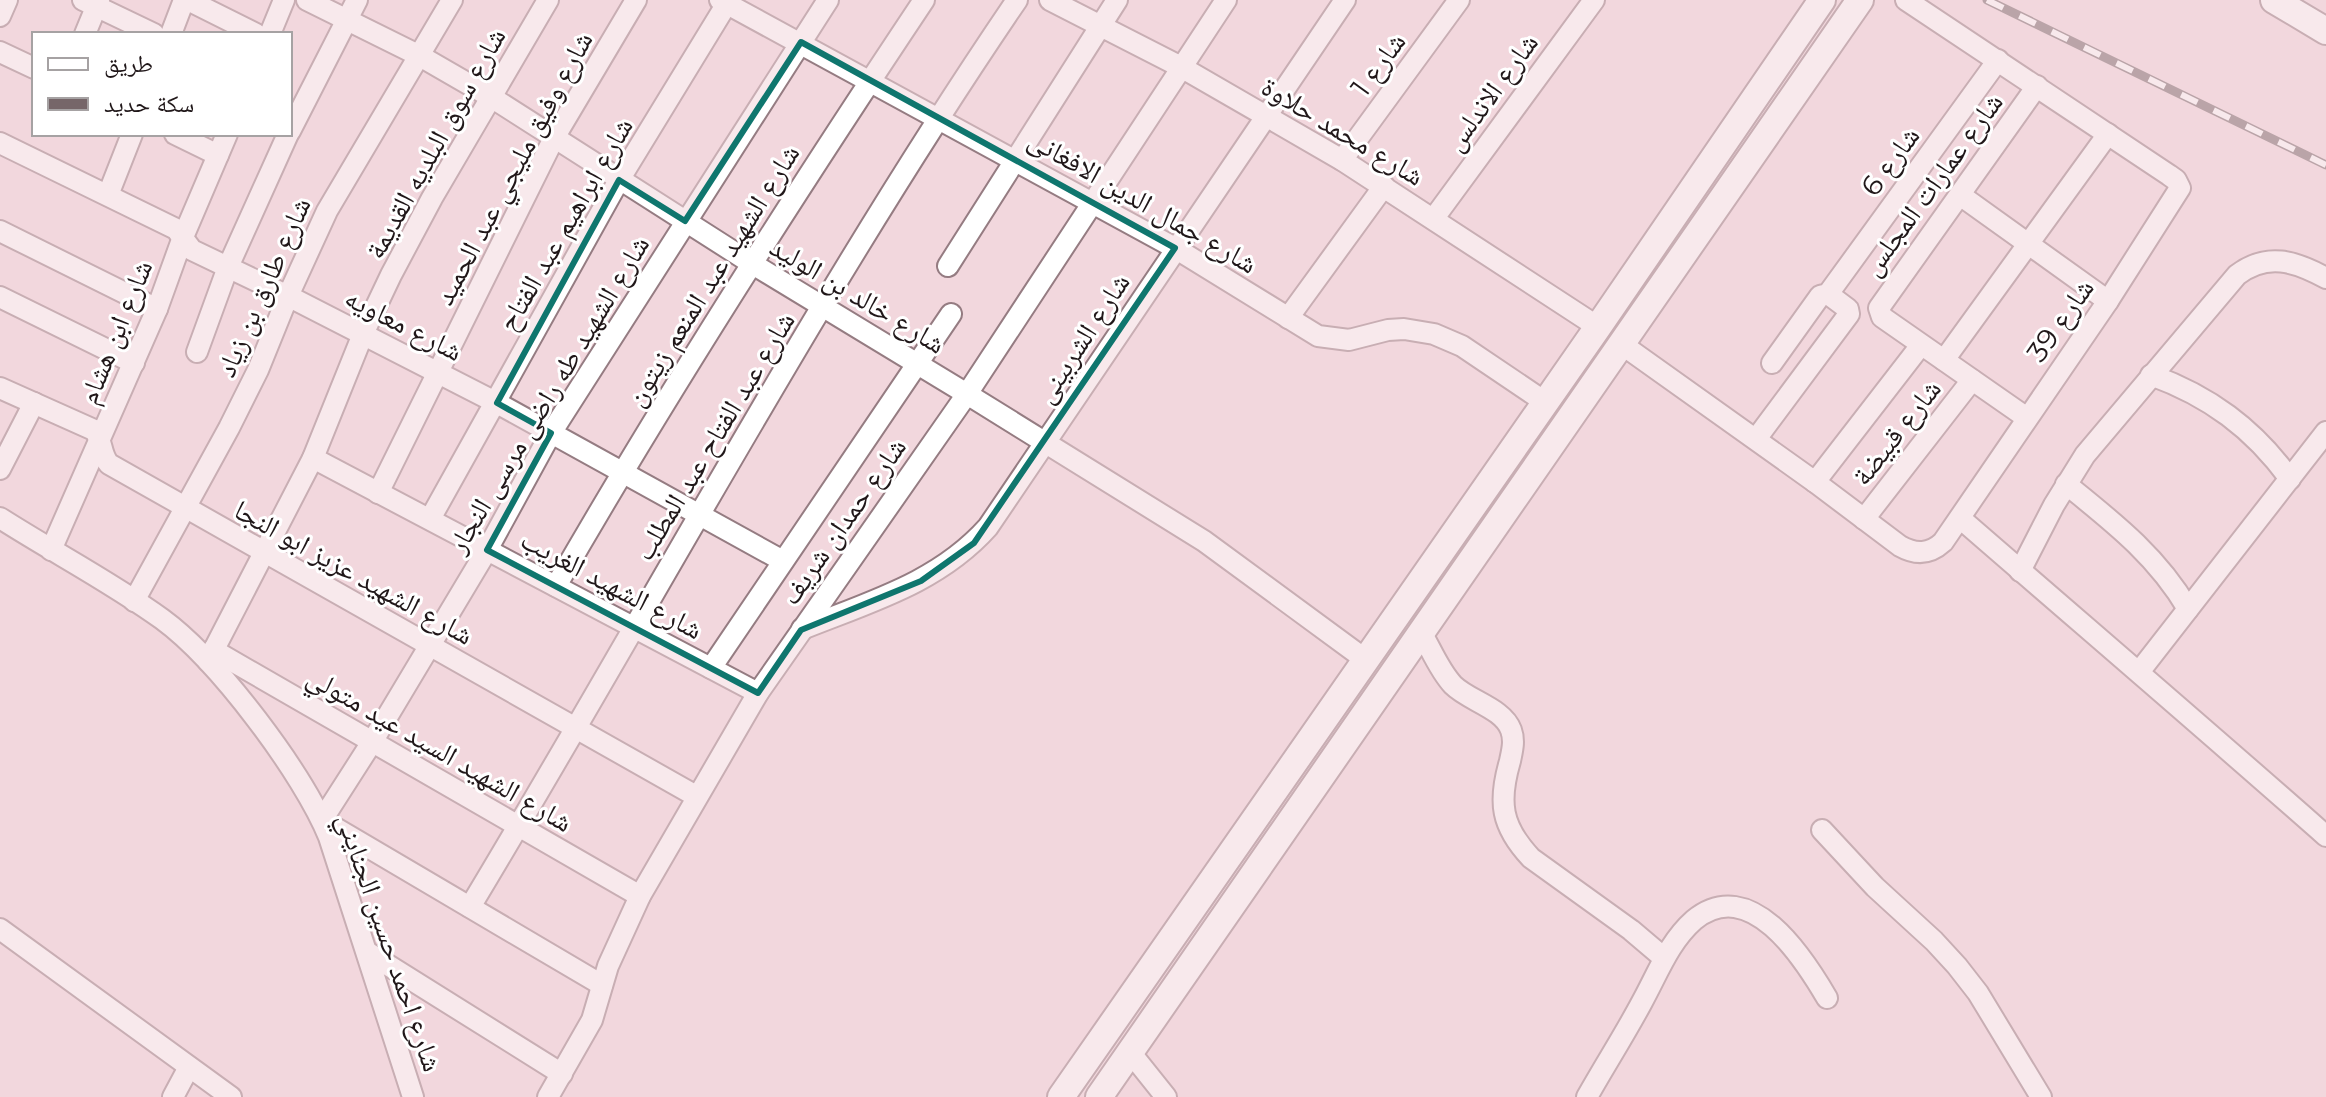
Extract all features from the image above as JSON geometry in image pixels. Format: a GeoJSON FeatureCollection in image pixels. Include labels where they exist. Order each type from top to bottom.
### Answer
{"type":"FeatureCollection","features":[{"type":"Feature","properties":{"kind":"main road"},"geometry":{"type":"LineString","coordinates":[[1061,1097],[1822,0]]}},
{"type":"Feature","properties":{"kind":"main road"},"geometry":{"type":"LineString","coordinates":[[1099,1097],[1860,0]]}},
{"type":"Feature","properties":{"kind":"main road"},"geometry":{"type":"LineString","coordinates":[[2274,0],[2326,31]]}},
{"type":"Feature","properties":{"kind":"main road"},"geometry":{"type":"LineString","coordinates":[[1419,583],[1444,599]]}},
{"type":"Feature","properties":{"kind":"street"},"geometry":{"type":"LineString","coordinates":[[0,16],[7,0]]}},
{"type":"Feature","properties":{"kind":"street"},"geometry":{"type":"LineString","coordinates":[[172,32],[186,0],[252,32]]}},
{"type":"Feature","properties":{"kind":"street"},"geometry":{"type":"LineString","coordinates":[[271,32],[284,0]]}},
{"type":"Feature","properties":{"kind":"street","name":"شارع خالد بن الوليد"},"geometry":{"type":"LineString","coordinates":[[307,0],[420,56],[491,97],[751,263],[1204,541],[1366,660]]}},
{"type":"Feature","properties":{"kind":"street"},"geometry":{"type":"LineString","coordinates":[[292,126],[357,0]]}},
{"type":"Feature","properties":{"kind":"street","name":"شارع طارق بن زياد"},"geometry":{"type":"LineString","coordinates":[[134,601],[258,370],[327,211],[452,0]]}},
{"type":"Feature","properties":{"kind":"street","name":"شارع سوق البلديه القديمة"},"geometry":{"type":"LineString","coordinates":[[210,655],[313,458],[363,334],[432,198],[548,0]]}},
{"type":"Feature","properties":{"kind":"street","name":"شارع وفيق مليجي عبد الحميد"},"geometry":{"type":"LineString","coordinates":[[378,493],[554,138],[636,0]]}},
{"type":"Feature","properties":{"kind":"street","name":"شارع الشهيد طه راضى مرسى النجار"},"geometry":{"type":"LineString","coordinates":[[322,820],[487,550],[551,433],[828,0]]}},
{"type":"Feature","properties":{"kind":"street","name":"شارع الشهيد عبد المنعم زيتون"},"geometry":{"type":"LineString","coordinates":[[556,586],[622,471],[751,263],[924,0]]}},
{"type":"Feature","properties":{"kind":"street","name":"شارع عبد الفتاح عبد المطلب"},"geometry":{"type":"LineString","coordinates":[[470,907],[699,514],[937,117],[1017,0]]}},
{"type":"Feature","properties":{"kind":"street","name":"شارع محمد حلاوة"},"geometry":{"type":"LineString","coordinates":[[1050,0],[1181,67],[1342,160],[1598,327]]}},
{"type":"Feature","properties":{"kind":"street"},"geometry":{"type":"LineString","coordinates":[[948,266],[1117,0]]}},
{"type":"Feature","properties":{"kind":"street","name":"شارع حمدان شريف"},"geometry":{"type":"LineString","coordinates":[[548,1097],[592,1020],[608,966],[640,896],[758,693],[967,394],[1226,0]]}},
{"type":"Feature","properties":{"kind":"street","name":"شارع الشربينى"},"geometry":{"type":"LineString","coordinates":[[801,630],[921,581],[957,557],[988,527],[1345,0]]}},
{"type":"Feature","properties":{"kind":"street","name":"شارع 1"},"geometry":{"type":"LineString","coordinates":[[1342,160],[1459,0]]}},
{"type":"Feature","properties":{"kind":"street","name":"شارع الاندلس"},"geometry":{"type":"LineString","coordinates":[[1434,218],[1594,0]]}},
{"type":"Feature","properties":{"kind":"street"},"geometry":{"type":"LineString","coordinates":[[1906,0],[2108,134],[1944,360]]}},
{"type":"Feature","properties":{"kind":"street","name":"شارع جمال الدين الافغانى"},"geometry":{"type":"LineString","coordinates":[[725,1],[1175,248],[1318,336],[1338,340],[1388,330],[1434,334],[1462,346],[1545,402]]}},
{"type":"Feature","properties":{"kind":"street","name":"شارع ابراهيم عبد الفتاح"},"geometry":{"type":"LineString","coordinates":[[430,519],[619,180],[725,1]]}},
{"type":"Feature","properties":{"kind":"street"},"geometry":{"type":"LineString","coordinates":[[86,32],[93,2],[150,32]]}},
{"type":"Feature","properties":{"kind":"street"},"geometry":{"type":"LineString","coordinates":[[0,52],[32,67]]}},
{"type":"Feature","properties":{"kind":"street","name":"شارع 6"},"geometry":{"type":"LineString","coordinates":[[1828,294],[1998,60]]}},
{"type":"Feature","properties":{"kind":"street","name":"شارع عمارات المجلس"},"geometry":{"type":"LineString","coordinates":[[2027,418],[1882,317],[1880,304],[2037,86]]}},
{"type":"Feature","properties":{"kind":"street","name":"شارع 39"},"geometry":{"type":"LineString","coordinates":[[1864,519],[1908,551],[1927,552],[1943,542],[2108,301],[2180,188],[2176,180],[2108,134]]}},
{"type":"Feature","properties":{"kind":"street"},"geometry":{"type":"LineString","coordinates":[[108,195],[131,136]]}},
{"type":"Feature","properties":{"kind":"street"},"geometry":{"type":"LineString","coordinates":[[179,136],[218,155]]}},
{"type":"Feature","properties":{"kind":"street","name":"شارع ابن هشام"},"geometry":{"type":"LineString","coordinates":[[51,550],[157,309],[183,237],[226,136]]}},
{"type":"Feature","properties":{"kind":"street"},"geometry":{"type":"LineString","coordinates":[[197,352],[228,267],[287,136]]}},
{"type":"Feature","properties":{"kind":"street","name":"شارع معاويه"},"geometry":{"type":"LineString","coordinates":[[0,143],[176,229],[192,250],[497,403],[783,561]]}},
{"type":"Feature","properties":{"kind":"street"},"geometry":{"type":"LineString","coordinates":[[1288,318],[1384,186]]}},
{"type":"Feature","properties":{"kind":"street"},"geometry":{"type":"LineString","coordinates":[[1960,195],[2108,301]]}},
{"type":"Feature","properties":{"kind":"street"},"geometry":{"type":"LineString","coordinates":[[0,231],[157,309]]}},
{"type":"Feature","properties":{"kind":"street"},"geometry":{"type":"LineString","coordinates":[[2020,571],[2066,484],[2106,428],[2230,282],[2246,268],[2266,260],[2286,261],[2326,278]]}},
{"type":"Feature","properties":{"kind":"street"},"geometry":{"type":"LineString","coordinates":[[1756,439],[1849,314],[1848,309],[1828,294],[1820,296],[1772,363]]}},
{"type":"Feature","properties":{"kind":"street"},"geometry":{"type":"LineString","coordinates":[[0,297],[134,363]]}},
{"type":"Feature","properties":{"kind":"street"},"geometry":{"type":"LineString","coordinates":[[711,668],[951,314]]}},
{"type":"Feature","properties":{"kind":"street"},"geometry":{"type":"LineString","coordinates":[[1620,343],[1864,519]]}},
{"type":"Feature","properties":{"kind":"street"},"geometry":{"type":"LineString","coordinates":[[1815,482],[1921,345]]}},
{"type":"Feature","properties":{"kind":"street"},"geometry":{"type":"LineString","coordinates":[[2151,375],[2196,393],[2236,419],[2274,457],[2290,479]]}},
{"type":"Feature","properties":{"kind":"street","name":"شارع قبيضة"},"geometry":{"type":"LineString","coordinates":[[1864,519],[1972,380]]}},
{"type":"Feature","properties":{"kind":"street","name":"شارع الشهيد عزيز ابو النجا"},"geometry":{"type":"LineString","coordinates":[[0,388],[90,428],[97,433],[103,456],[109,464],[696,796]]}},
{"type":"Feature","properties":{"kind":"street"},"geometry":{"type":"LineString","coordinates":[[0,469],[34,403]]}},
{"type":"Feature","properties":{"kind":"street"},"geometry":{"type":"LineString","coordinates":[[2139,672],[2326,432]]}},
{"type":"Feature","properties":{"kind":"street","name":"شارع الشهيد الغريب"},"geometry":{"type":"LineString","coordinates":[[313,458],[758,693]]}},
{"type":"Feature","properties":{"kind":"street"},"geometry":{"type":"LineString","coordinates":[[2066,484],[2146,551],[2163,570],[2188,609]]}},
{"type":"Feature","properties":{"kind":"street","name":"شارع احمد حسين الجنايني"},"geometry":{"type":"LineString","coordinates":[[0,518],[134,601],[210,655],[322,820],[413,1097]]}},
{"type":"Feature","properties":{"kind":"street"},"geometry":{"type":"LineString","coordinates":[[1960,518],[2326,836]]}},
{"type":"Feature","properties":{"kind":"street"},"geometry":{"type":"LineString","coordinates":[[1421,632],[1443,672],[1456,687],[1501,716],[1510,727],[1514,741],[1502,788],[1502,803],[1511,833],[1520,847],[1660,954]]}},
{"type":"Feature","properties":{"kind":"street","name":"شارع الشهيد السيد عيد متولي"},"geometry":{"type":"LineString","coordinates":[[210,655],[372,742],[640,896]]}},
{"type":"Feature","properties":{"kind":"street"},"geometry":{"type":"LineString","coordinates":[[322,820],[602,985]]}},
{"type":"Feature","properties":{"kind":"street"},"geometry":{"type":"LineString","coordinates":[[1822,830],[1875,887],[1957,966],[1978,993],[2041,1097]]}},
{"type":"Feature","properties":{"kind":"street"},"geometry":{"type":"LineString","coordinates":[[1587,1097],[1637,1012],[1660,954],[1704,913],[1725,907],[1746,910],[1765,919],[1808,968],[1827,998]]}},
{"type":"Feature","properties":{"kind":"street"},"geometry":{"type":"LineString","coordinates":[[0,930],[231,1097]]}},
{"type":"Feature","properties":{"kind":"street"},"geometry":{"type":"LineString","coordinates":[[367,952],[562,1074]]}},
{"type":"Feature","properties":{"kind":"street"},"geometry":{"type":"LineString","coordinates":[[1130,1052],[1166,1097]]}},
{"type":"Feature","properties":{"kind":"street"},"geometry":{"type":"LineString","coordinates":[[173,1097],[189,1067]]}},
{"type":"Feature","properties":{"kind":"highlighted area"},"geometry":{"type":"Polygon","coordinates":[[[801,42],[1175,248],[974,543],[921,581],[801,630],[758,693],[487,550],[551,433],[497,403],[619,180],[685,221],[801,42]]]}},
{"type":"Feature","properties":{"kind":"railway"},"geometry":{"type":"LineString","coordinates":[[1987,0],[2326,165]]}}]}
